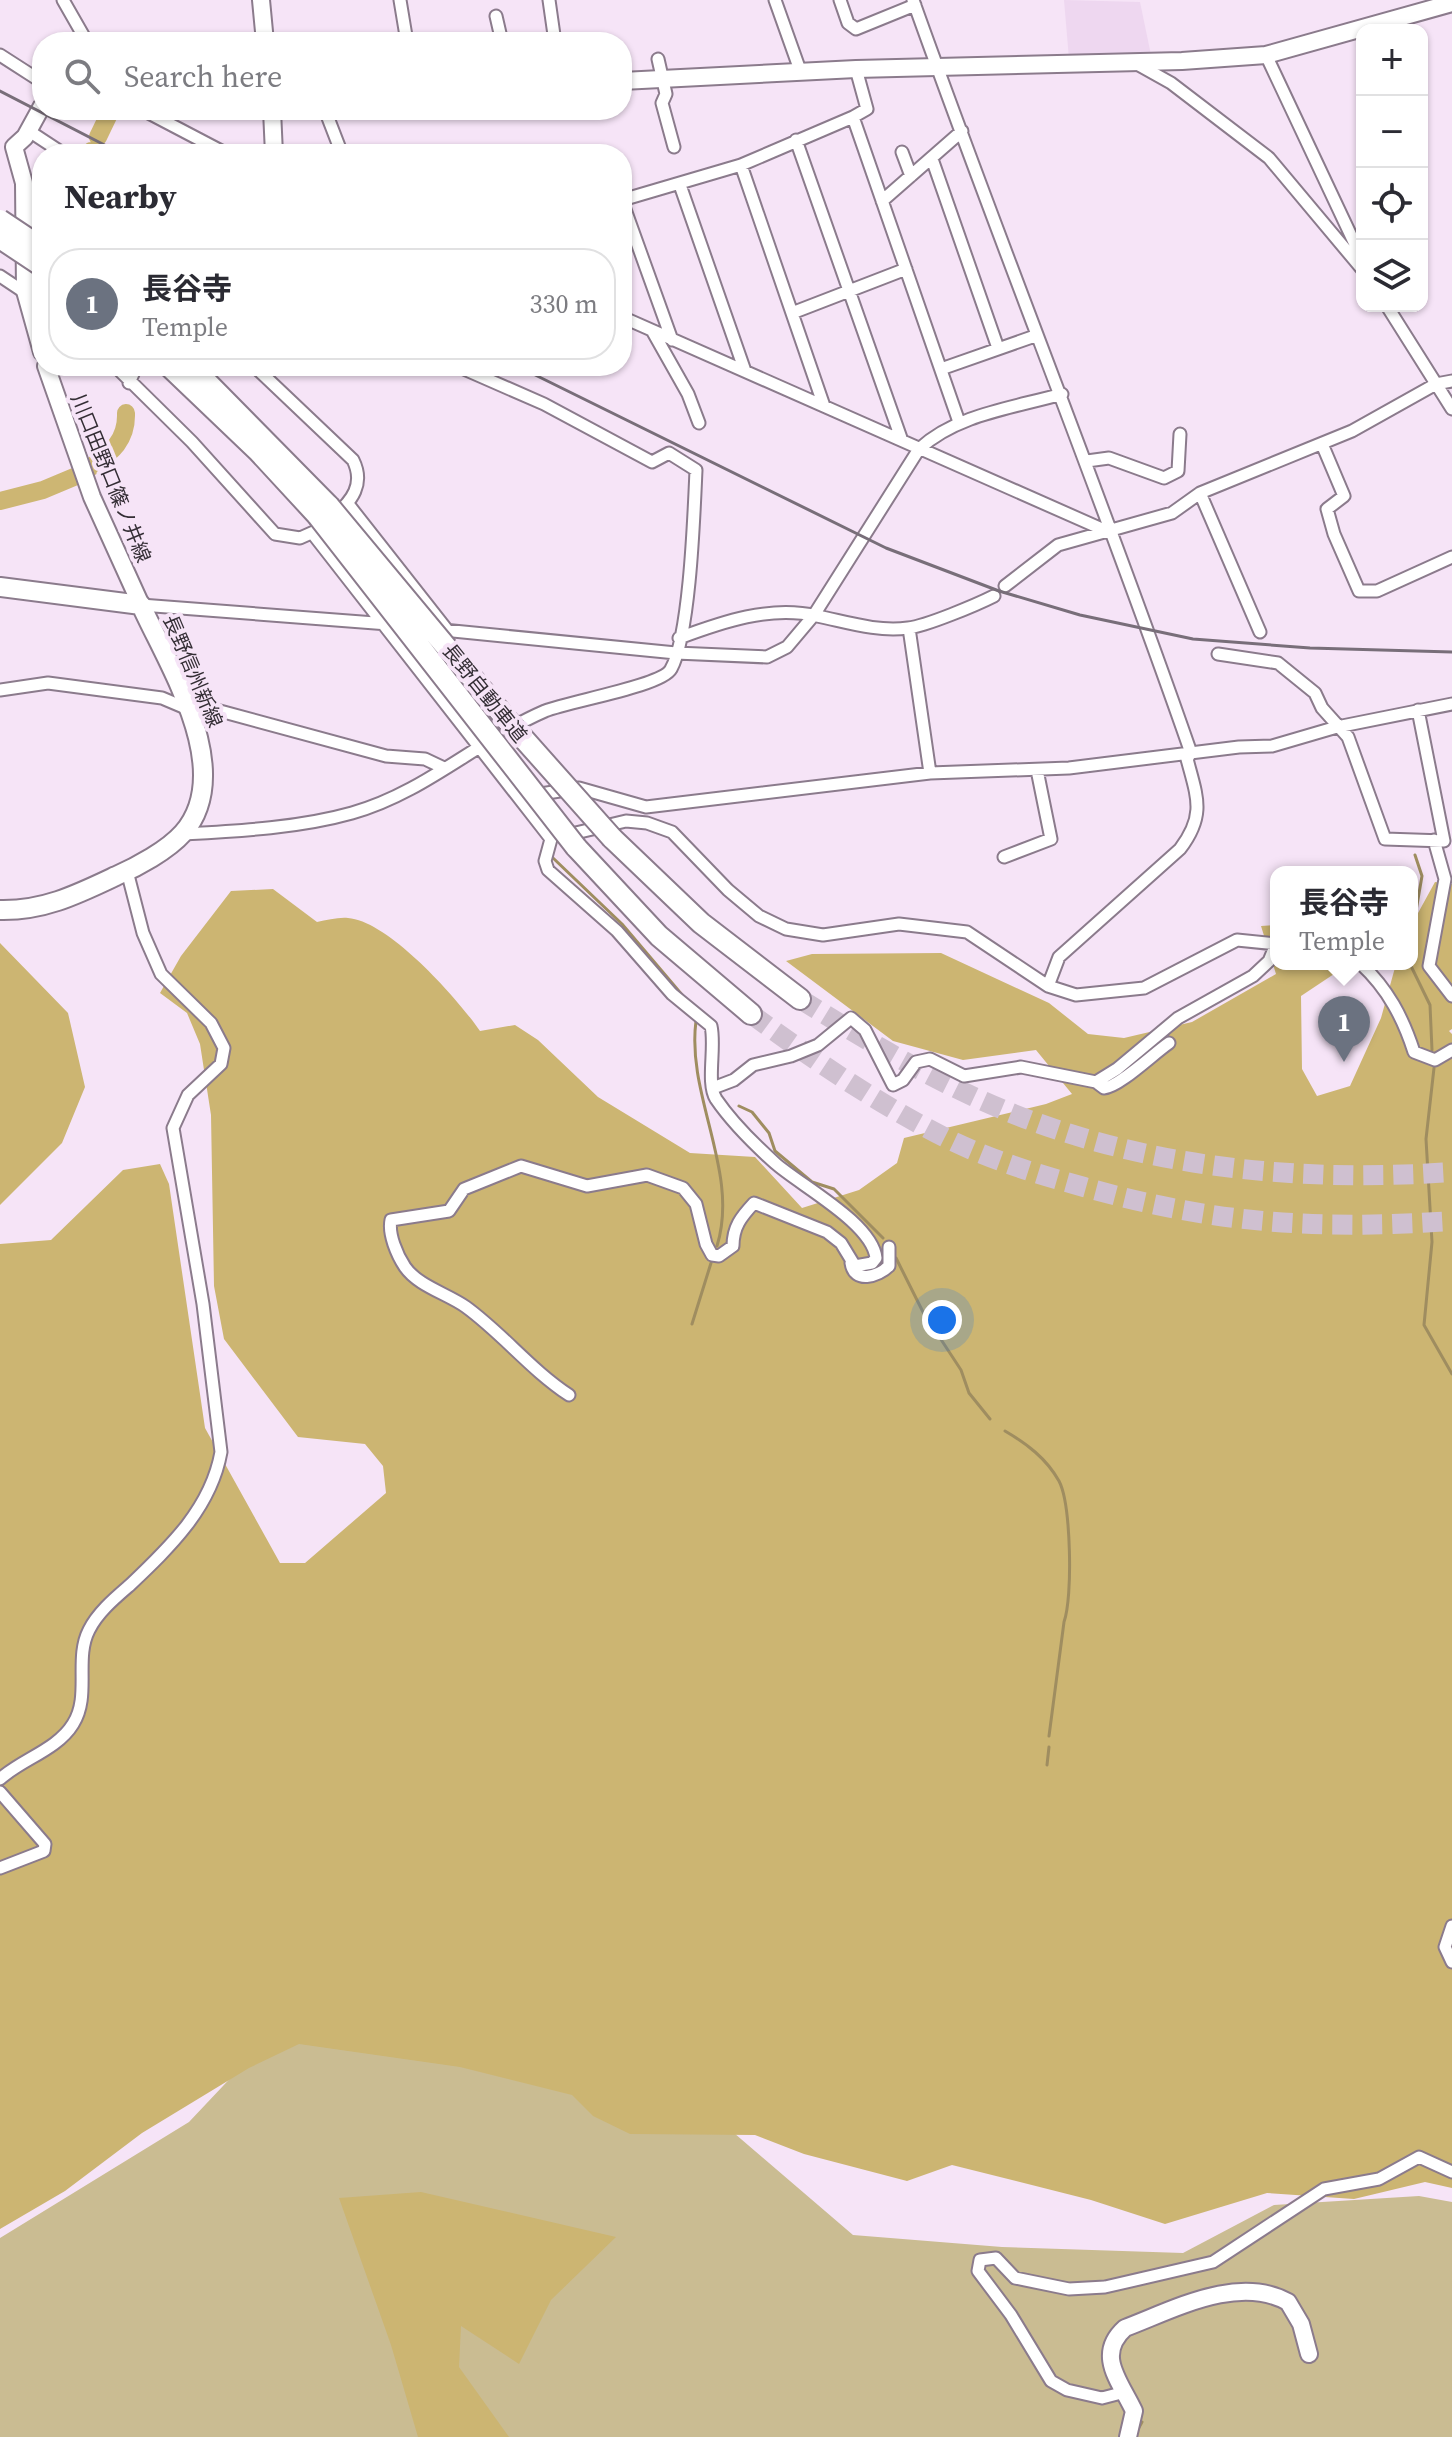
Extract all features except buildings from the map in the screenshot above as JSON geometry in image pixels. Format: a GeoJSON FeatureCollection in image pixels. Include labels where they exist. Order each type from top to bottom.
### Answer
{"type":"FeatureCollection","features":[{"type":"Feature","properties":{"kind":"highway"},"geometry":{"type":"LineString","coordinates":[[0,220],[32,241]]}},
{"type":"Feature","properties":{"kind":"highway"},"geometry":{"type":"LineString","coordinates":[[0,238],[32,259]]}},
{"type":"Feature","properties":{"kind":"highway","name":"長野自動車道"},"geometry":{"type":"LineString","coordinates":[[180,376],[327,515],[576,847],[659,936],[751,1014]]}},
{"type":"Feature","properties":{"kind":"highway","name":"長野自動車道"},"geometry":{"type":"LineString","coordinates":[[200,376],[612,838],[701,923],[800,999]]}},
{"type":"Feature","properties":{"kind":"main road","name":"長野信州新線"},"geometry":{"type":"LineString","coordinates":[[0,587],[141,605],[188,709],[204,763],[205,780],[195,814],[183,834]]}},
{"type":"Feature","properties":{"kind":"main road"},"geometry":{"type":"LineString","coordinates":[[0,910],[44,907],[127,871],[183,834]]}},
{"type":"Feature","properties":{"kind":"street"},"geometry":{"type":"LineString","coordinates":[[63,0],[81,32]]}},
{"type":"Feature","properties":{"kind":"street"},"geometry":{"type":"LineString","coordinates":[[261,0],[264,32]]}},
{"type":"Feature","properties":{"kind":"street"},"geometry":{"type":"LineString","coordinates":[[400,0],[405,32]]}},
{"type":"Feature","properties":{"kind":"street"},"geometry":{"type":"LineString","coordinates":[[549,0],[554,32]]}},
{"type":"Feature","properties":{"kind":"street"},"geometry":{"type":"LineString","coordinates":[[775,0],[801,73]]}},
{"type":"Feature","properties":{"kind":"street"},"geometry":{"type":"LineString","coordinates":[[840,0],[848,23],[856,29],[914,3],[1035,336],[1052,381],[1062,394],[1087,461],[1191,753]]}},
{"type":"Feature","properties":{"kind":"street"},"geometry":{"type":"LineString","coordinates":[[632,81],[856,69],[1134,63],[1266,55],[1452,3]]}},
{"type":"Feature","properties":{"kind":"street"},"geometry":{"type":"LineString","coordinates":[[496,16],[500,32]]}},
{"type":"Feature","properties":{"kind":"street"},"geometry":{"type":"LineString","coordinates":[[0,55],[32,76]]}},
{"type":"Feature","properties":{"kind":"street"},"geometry":{"type":"LineString","coordinates":[[1266,55],[1356,246]]}},
{"type":"Feature","properties":{"kind":"street"},"geometry":{"type":"LineString","coordinates":[[658,59],[666,94],[662,103],[674,147]]}},
{"type":"Feature","properties":{"kind":"street"},"geometry":{"type":"LineString","coordinates":[[1134,63],[1171,83],[1269,158],[1356,261]]}},
{"type":"Feature","properties":{"kind":"street"},"geometry":{"type":"LineString","coordinates":[[632,197],[741,165],[867,109],[856,69]]}},
{"type":"Feature","properties":{"kind":"street"},"geometry":{"type":"LineString","coordinates":[[853,117],[959,422]]}},
{"type":"Feature","properties":{"kind":"street"},"geometry":{"type":"LineString","coordinates":[[32,206],[19,157],[7,146],[29,131],[35,120]]}},
{"type":"Feature","properties":{"kind":"street"},"geometry":{"type":"LineString","coordinates":[[162,120],[208,144]]}},
{"type":"Feature","properties":{"kind":"street"},"geometry":{"type":"LineString","coordinates":[[272,120],[274,144]]}},
{"type":"Feature","properties":{"kind":"street"},"geometry":{"type":"LineString","coordinates":[[329,120],[338,144]]}},
{"type":"Feature","properties":{"kind":"street"},"geometry":{"type":"LineString","coordinates":[[29,131],[49,144]]}},
{"type":"Feature","properties":{"kind":"street"},"geometry":{"type":"LineString","coordinates":[[882,201],[962,131]]}},
{"type":"Feature","properties":{"kind":"street"},"geometry":{"type":"LineString","coordinates":[[796,140],[901,438]]}},
{"type":"Feature","properties":{"kind":"street"},"geometry":{"type":"LineString","coordinates":[[902,152],[911,176]]}},
{"type":"Feature","properties":{"kind":"street"},"geometry":{"type":"LineString","coordinates":[[932,159],[998,348]]}},
{"type":"Feature","properties":{"kind":"street"},"geometry":{"type":"LineString","coordinates":[[741,165],[824,406]]}},
{"type":"Feature","properties":{"kind":"street"},"geometry":{"type":"LineString","coordinates":[[680,185],[745,371]]}},
{"type":"Feature","properties":{"kind":"street"},"geometry":{"type":"LineString","coordinates":[[32,223],[22,267],[32,316]]}},
{"type":"Feature","properties":{"kind":"street"},"geometry":{"type":"LineString","coordinates":[[632,228],[672,340]]}},
{"type":"Feature","properties":{"kind":"street"},"geometry":{"type":"LineString","coordinates":[[792,313],[906,269]]}},
{"type":"Feature","properties":{"kind":"street"},"geometry":{"type":"LineString","coordinates":[[0,276],[32,296]]}},
{"type":"Feature","properties":{"kind":"street"},"geometry":{"type":"LineString","coordinates":[[1391,312],[1452,409]]}},
{"type":"Feature","properties":{"kind":"street"},"geometry":{"type":"LineString","coordinates":[[632,322],[1111,533]]}},
{"type":"Feature","properties":{"kind":"street"},"geometry":{"type":"LineString","coordinates":[[653,332],[688,394],[699,423]]}},
{"type":"Feature","properties":{"kind":"street"},"geometry":{"type":"LineString","coordinates":[[941,369],[1035,336]]}},
{"type":"Feature","properties":{"kind":"street","name":"川口田野口篠ノ井線"},"geometry":{"type":"LineString","coordinates":[[50,376],[92,497],[141,605]]}},
{"type":"Feature","properties":{"kind":"street"},"geometry":{"type":"LineString","coordinates":[[123,376],[192,442],[275,534],[285,538],[327,515],[358,483],[353,460],[265,376]]}},
{"type":"Feature","properties":{"kind":"street"},"geometry":{"type":"LineString","coordinates":[[129,383],[132,376]]}},
{"type":"Feature","properties":{"kind":"street"},"geometry":{"type":"LineString","coordinates":[[183,834],[236,831],[352,813],[424,784],[477,745],[545,711],[618,689],[654,683],[671,669],[679,638],[696,470],[669,453],[652,462],[544,404],[480,376]]}},
{"type":"Feature","properties":{"kind":"street"},"geometry":{"type":"LineString","coordinates":[[1005,586],[1058,545],[1089,535],[1111,533],[1172,513],[1200,493],[1322,444],[1436,384],[1452,381]]}},
{"type":"Feature","properties":{"kind":"street"},"geometry":{"type":"LineString","coordinates":[[141,605],[384,624],[676,653],[767,657],[787,647],[814,615],[919,449],[935,435],[959,422],[1062,394]]}},
{"type":"Feature","properties":{"kind":"street"},"geometry":{"type":"LineString","coordinates":[[1087,461],[1109,458],[1164,478],[1178,471],[1180,434]]}},
{"type":"Feature","properties":{"kind":"street"},"geometry":{"type":"LineString","coordinates":[[1322,444],[1344,496],[1327,509],[1330,522],[1359,591],[1377,591],[1452,557]]}},
{"type":"Feature","properties":{"kind":"street"},"geometry":{"type":"LineString","coordinates":[[1200,493],[1260,632]]}},
{"type":"Feature","properties":{"kind":"street"},"geometry":{"type":"LineString","coordinates":[[327,515],[384,624],[551,839]]}},
{"type":"Feature","properties":{"kind":"street"},"geometry":{"type":"LineString","coordinates":[[327,515],[447,630]]}},
{"type":"Feature","properties":{"kind":"street"},"geometry":{"type":"LineString","coordinates":[[679,638],[719,623],[762,614],[814,615],[851,626],[909,628],[994,596]]}},
{"type":"Feature","properties":{"kind":"street"},"geometry":{"type":"LineString","coordinates":[[909,628],[930,773]]}},
{"type":"Feature","properties":{"kind":"street"},"geometry":{"type":"LineString","coordinates":[[1218,654],[1278,663],[1315,693],[1352,746],[1385,839],[1444,841],[1418,710]]}},
{"type":"Feature","properties":{"kind":"street"},"geometry":{"type":"LineString","coordinates":[[0,690],[48,683],[162,698],[188,709],[220,711],[386,756],[425,759],[444,768]]}},
{"type":"Feature","properties":{"kind":"street"},"geometry":{"type":"LineString","coordinates":[[517,798],[579,788],[646,807],[930,773],[1037,770],[1272,746],[1337,727],[1452,704]]}},
{"type":"Feature","properties":{"kind":"street"},"geometry":{"type":"LineString","coordinates":[[1048,986],[1059,957],[1180,849],[1194,830],[1198,802],[1187,759],[1191,753]]}},
{"type":"Feature","properties":{"kind":"street"},"geometry":{"type":"LineString","coordinates":[[1004,857],[1051,839],[1037,770]]}},
{"type":"Feature","properties":{"kind":"street"},"geometry":{"type":"LineString","coordinates":[[551,839],[626,821],[647,823],[672,832],[728,890],[759,916],[786,929],[823,935],[899,924],[967,932],[1048,986],[1076,995],[1144,988],[1233,942],[1270,944]]}},
{"type":"Feature","properties":{"kind":"street"},"geometry":{"type":"LineString","coordinates":[[551,839],[545,861],[548,870],[617,931],[652,975],[682,1004],[711,1026],[715,1097],[775,1163],[872,1242],[876,1258],[872,1263],[855,1266],[851,1263]]}},
{"type":"Feature","properties":{"kind":"street"},"geometry":{"type":"LineString","coordinates":[[1434,840],[1445,879],[1429,966],[1452,996]]}},
{"type":"Feature","properties":{"kind":"street"},"geometry":{"type":"LineString","coordinates":[[0,1779],[72,1727],[81,1699],[82,1650],[89,1630],[103,1610],[183,1532],[202,1504],[218,1469],[221,1452],[203,1304],[173,1128],[188,1095],[221,1064],[224,1048],[211,1023],[161,974],[143,933],[127,871]]}},
{"type":"Feature","properties":{"kind":"street"},"geometry":{"type":"LineString","coordinates":[[1096,1082],[1117,1069],[1178,1018],[1253,976],[1270,959]]}},
{"type":"Feature","properties":{"kind":"street"},"geometry":{"type":"LineString","coordinates":[[1367,970],[1384,988],[1404,1021],[1414,1052],[1435,1060],[1452,1050]]}},
{"type":"Feature","properties":{"kind":"street"},"geometry":{"type":"LineString","coordinates":[[713,1088],[734,1080],[753,1065],[791,1056],[818,1045],[851,1018],[865,1030],[893,1085],[903,1080],[916,1062],[930,1059],[964,1076],[1021,1067],[1096,1082],[1104,1088],[1119,1084],[1144,1060],[1169,1043]]}},
{"type":"Feature","properties":{"kind":"street"},"geometry":{"type":"LineString","coordinates":[[569,1395],[541,1377],[466,1307],[412,1274],[395,1244],[390,1230],[391,1220],[449,1211],[464,1189],[521,1166],[587,1186],[647,1175],[683,1188],[696,1204],[706,1244],[712,1255],[719,1256],[733,1246],[733,1233],[740,1218],[754,1203],[827,1232],[841,1243],[850,1267],[860,1276],[872,1276],[889,1266],[889,1247]]}},
{"type":"Feature","properties":{"kind":"street"},"geometry":{"type":"LineString","coordinates":[[0,1792],[43,1838],[45,1844],[44,1851],[0,1868]]}},
{"type":"Feature","properties":{"kind":"street"},"geometry":{"type":"LineString","coordinates":[[1452,1926],[1445,1947],[1452,1962]]}},
{"type":"Feature","properties":{"kind":"street"},"geometry":{"type":"LineString","coordinates":[[1125,2392],[1102,2398],[1067,2390],[1051,2381],[1011,2315],[978,2271],[980,2260],[996,2258],[1015,2278],[1069,2289],[1105,2287],[1213,2262],[1324,2189],[1379,2179],[1419,2157],[1452,2172]]}},
{"type":"Feature","properties":{"kind":"street"},"geometry":{"type":"LineString","coordinates":[[1128,2437],[1134,2411],[1109,2363],[1109,2351],[1115,2337],[1125,2328],[1231,2292],[1254,2291],[1288,2302],[1301,2324],[1309,2354]]}},
{"type":"Feature","properties":{"kind":"shaded area"},"geometry":{"type":"Polygon","coordinates":[[[1064,0],[1140,2],[1151,55],[1069,59],[1064,0]]]}},
{"type":"Feature","properties":{"kind":"shaded area"},"geometry":{"type":"Polygon","coordinates":[[[1435,882],[1452,884],[1452,1029],[1449,1031],[1452,1034],[1452,2188],[1425,2182],[1354,2199],[1267,2193],[1165,2224],[1091,2200],[952,2165],[907,2181],[804,2154],[755,2135],[630,2134],[593,2116],[572,2095],[460,2067],[299,2044],[249,2068],[142,2133],[65,2191],[0,2229],[0,1244],[51,1240],[123,1170],[160,1164],[169,1184],[205,1428],[280,1563],[305,1563],[386,1493],[383,1466],[365,1444],[298,1437],[224,1339],[214,1286],[211,1115],[200,1044],[187,1013],[160,993],[181,956],[231,891],[273,889],[317,922],[348,918],[365,922],[383,932],[421,964],[456,1000],[480,1031],[515,1025],[538,1040],[598,1097],[690,1153],[755,1157],[802,1208],[859,1190],[897,1163],[904,1138],[1046,1104],[1072,1094],[1036,1050],[963,1060],[893,1041],[786,961],[812,954],[941,953],[1049,1003],[1088,1034],[1124,1038],[1192,1022],[1276,974],[1275,970],[1340,970],[1301,996],[1302,1069],[1317,1096],[1350,1086],[1381,1018],[1394,970],[1418,970],[1418,913],[1435,882]]]}},
{"type":"Feature","properties":{"kind":"shaded area"},"geometry":{"type":"Polygon","coordinates":[[[1270,925],[1270,955],[1261,926],[1270,925]]]}},
{"type":"Feature","properties":{"kind":"shaded area"},"geometry":{"type":"Polygon","coordinates":[[[0,943],[68,1013],[85,1087],[62,1143],[0,1205],[0,943]]]}},
{"type":"Feature","properties":{"kind":"shaded area"},"geometry":{"type":"Polygon","coordinates":[[[272,2034],[692,2097],[853,2235],[1002,2247],[1183,2253],[1274,2205],[1419,2196],[1452,2202],[1452,2437],[0,2437],[0,2238],[189,2122],[272,2034]]]}},
{"type":"Feature","properties":{"kind":"shaded area"},"geometry":{"type":"Polygon","coordinates":[[[421,2192],[616,2237],[551,2300],[519,2364],[461,2326],[459,2367],[509,2437],[418,2437],[391,2345],[339,2198],[421,2192]]]}},
{"type":"Feature","properties":{"kind":"waterway"},"geometry":{"type":"LineString","coordinates":[[98,137],[106,120]]}},
{"type":"Feature","properties":{"kind":"waterway"},"geometry":{"type":"LineString","coordinates":[[91,467],[121,438],[126,413]]}},
{"type":"Feature","properties":{"kind":"waterway"},"geometry":{"type":"LineString","coordinates":[[0,501],[43,490],[74,477]]}},
{"type":"Feature","properties":{"kind":"waterway"},"geometry":{"type":"LineString","coordinates":[[1415,855],[1422,876],[1418,899]]}},
{"type":"Feature","properties":{"kind":"waterway"},"geometry":{"type":"LineString","coordinates":[[553,858],[622,924],[689,1003]]}},
{"type":"Feature","properties":{"kind":"waterway"},"geometry":{"type":"LineString","coordinates":[[1413,970],[1430,1005],[1432,1050]]}},
{"type":"Feature","properties":{"kind":"waterway"},"geometry":{"type":"LineString","coordinates":[[696,1021],[698,1077],[722,1190],[722,1218],[717,1246]]}},
{"type":"Feature","properties":{"kind":"waterway","name":"長野自動車道"},"geometry":{"type":"LineString","coordinates":[[1434,1068],[1426,1139],[1432,1242],[1424,1325],[1452,1374]]}},
{"type":"Feature","properties":{"kind":"waterway"},"geometry":{"type":"LineString","coordinates":[[739,1106],[752,1112],[769,1133],[775,1151],[812,1182],[834,1189],[883,1238]]}},
{"type":"Feature","properties":{"kind":"waterway"},"geometry":{"type":"LineString","coordinates":[[896,1258],[923,1312],[961,1370],[969,1393],[990,1419]]}},
{"type":"Feature","properties":{"kind":"waterway"},"geometry":{"type":"LineString","coordinates":[[692,1324],[711,1263]]}},
{"type":"Feature","properties":{"kind":"waterway"},"geometry":{"type":"LineString","coordinates":[[1005,1431],[1028,1446],[1048,1465],[1059,1481],[1066,1509],[1069,1593],[1049,1736]]}},
{"type":"Feature","properties":{"kind":"waterway"},"geometry":{"type":"LineString","coordinates":[[1047,1765],[1049,1747]]}},
{"type":"Feature","properties":{"kind":"waterway"},"geometry":{"type":"LineString","coordinates":[[1136,2433],[1142,2422]]}},
{"type":"Feature","properties":{"kind":"tunnel"},"geometry":{"type":"LineString","coordinates":[[800,999],[884,1050],[972,1096],[1082,1138],[1134,1151],[1239,1169],[1346,1175],[1452,1172]]}},
{"type":"Feature","properties":{"kind":"tunnel"},"geometry":{"type":"LineString","coordinates":[[751,1014],[799,1049],[900,1113],[984,1155],[1051,1178],[1178,1209],[1266,1221],[1356,1225],[1452,1221]]}},
{"type":"Feature","properties":{"kind":"railway"},"geometry":{"type":"LineString","coordinates":[[0,91],[32,108]]}},
{"type":"Feature","properties":{"kind":"railway"},"geometry":{"type":"LineString","coordinates":[[56,120],[103,144]]}},
{"type":"Feature","properties":{"kind":"railway"},"geometry":{"type":"LineString","coordinates":[[537,376],[886,548],[999,591],[1080,615],[1193,639],[1310,648],[1452,652]]}},
{"type":"Feature","properties":{"kind":"place","name":"長谷寺"},"geometry":{"type":"Point","coordinates":[1344,1062]}}]}
